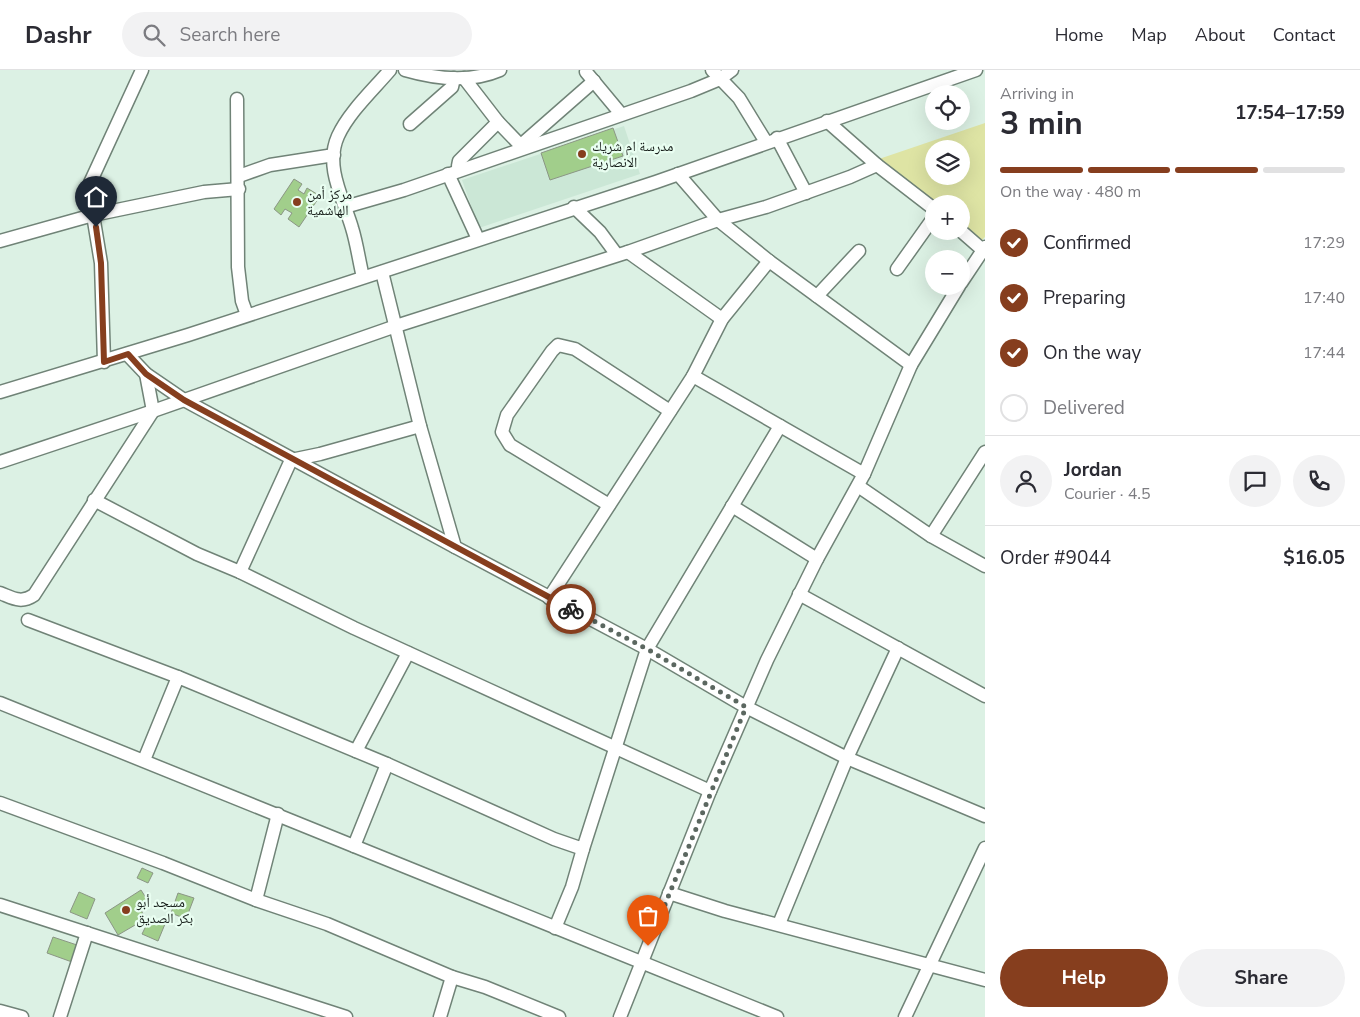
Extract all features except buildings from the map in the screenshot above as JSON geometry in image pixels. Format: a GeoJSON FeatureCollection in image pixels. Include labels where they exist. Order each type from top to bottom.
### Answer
{"type":"FeatureCollection","features":[{"type":"Feature","properties":{"kind":"street"},"geometry":{"type":"LineString","coordinates":[[104,362],[101,263],[89,196],[90,183],[142,70]]}},
{"type":"Feature","properties":{"kind":"street"},"geometry":{"type":"LineString","coordinates":[[363,277],[353,229],[335,179],[334,155],[337,138],[343,126],[390,70]]}},
{"type":"Feature","properties":{"kind":"street"},"geometry":{"type":"LineString","coordinates":[[405,70],[421,75],[459,78],[479,77],[500,70]]}},
{"type":"Feature","properties":{"kind":"street"},"geometry":{"type":"LineString","coordinates":[[345,207],[460,170],[522,146],[691,91],[716,74],[732,70]]}},
{"type":"Feature","properties":{"kind":"street"},"geometry":{"type":"LineString","coordinates":[[0,392],[104,362],[382,272],[678,174],[827,121],[949,74],[976,70]]}},
{"type":"Feature","properties":{"kind":"street"},"geometry":{"type":"LineString","coordinates":[[522,146],[586,73],[621,114]]}},
{"type":"Feature","properties":{"kind":"street"},"geometry":{"type":"LineString","coordinates":[[716,74],[740,98],[806,193]]}},
{"type":"Feature","properties":{"kind":"street"},"geometry":{"type":"LineString","coordinates":[[459,78],[522,146]]}},
{"type":"Feature","properties":{"kind":"street"},"geometry":{"type":"LineString","coordinates":[[410,124],[452,87],[459,78]]}},
{"type":"Feature","properties":{"kind":"street"},"geometry":{"type":"LineString","coordinates":[[238,99],[238,267],[242,301],[247,315]]}},
{"type":"Feature","properties":{"kind":"street"},"geometry":{"type":"LineString","coordinates":[[827,121],[877,165],[925,202]]}},
{"type":"Feature","properties":{"kind":"street"},"geometry":{"type":"LineString","coordinates":[[460,170],[458,166],[459,160],[498,122]]}},
{"type":"Feature","properties":{"kind":"street"},"geometry":{"type":"LineString","coordinates":[[0,241],[93,215],[239,183],[270,165],[334,155]]}},
{"type":"Feature","properties":{"kind":"street"},"geometry":{"type":"LineString","coordinates":[[0,462],[153,412],[396,326],[806,193],[877,165]]}},
{"type":"Feature","properties":{"kind":"street"},"geometry":{"type":"LineString","coordinates":[[448,174],[478,239]]}},
{"type":"Feature","properties":{"kind":"street"},"geometry":{"type":"LineString","coordinates":[[678,174],[718,220],[911,365]]}},
{"type":"Feature","properties":{"kind":"street"},"geometry":{"type":"LineString","coordinates":[[574,208],[623,253],[722,319]]}},
{"type":"Feature","properties":{"kind":"street"},"geometry":{"type":"LineString","coordinates":[[897,269],[925,230]]}},
{"type":"Feature","properties":{"kind":"street"},"geometry":{"type":"LineString","coordinates":[[970,238],[984,250],[970,270]]}},
{"type":"Feature","properties":{"kind":"street"},"geometry":{"type":"LineString","coordinates":[[817,296],[859,250]]}},
{"type":"Feature","properties":{"kind":"street"},"geometry":{"type":"LineString","coordinates":[[549,598],[693,376],[722,319],[769,260]]}},
{"type":"Feature","properties":{"kind":"street"},"geometry":{"type":"LineString","coordinates":[[382,272],[420,426],[455,547]]}},
{"type":"Feature","properties":{"kind":"street"},"geometry":{"type":"LineString","coordinates":[[620,1017],[710,791],[746,707],[799,594],[864,474],[911,365],[954,295]]}},
{"type":"Feature","properties":{"kind":"street"},"geometry":{"type":"LineString","coordinates":[[609,505],[510,445],[502,432],[507,415],[558,345],[575,349],[670,411]]}},
{"type":"Feature","properties":{"kind":"street"},"geometry":{"type":"LineString","coordinates":[[128,354],[146,374],[184,400],[291,460],[647,649],[746,707],[847,758],[985,816]]}},
{"type":"Feature","properties":{"kind":"street"},"geometry":{"type":"LineString","coordinates":[[0,593],[26,601],[34,595],[153,412],[146,374]]}},
{"type":"Feature","properties":{"kind":"street"},"geometry":{"type":"LineString","coordinates":[[693,376],[864,474]]}},
{"type":"Feature","properties":{"kind":"street"},"geometry":{"type":"LineString","coordinates":[[291,460],[320,454],[420,426]]}},
{"type":"Feature","properties":{"kind":"street"},"geometry":{"type":"LineString","coordinates":[[555,928],[572,887],[647,649],[780,426]]}},
{"type":"Feature","properties":{"kind":"street"},"geometry":{"type":"LineString","coordinates":[[931,536],[985,452]]}},
{"type":"Feature","properties":{"kind":"street"},"geometry":{"type":"LineString","coordinates":[[240,572],[291,460]]}},
{"type":"Feature","properties":{"kind":"street"},"geometry":{"type":"LineString","coordinates":[[858,486],[931,536],[985,566]]}},
{"type":"Feature","properties":{"kind":"street"},"geometry":{"type":"LineString","coordinates":[[94,500],[197,554],[240,572],[408,652],[710,791]]}},
{"type":"Feature","properties":{"kind":"street"},"geometry":{"type":"LineString","coordinates":[[732,506],[817,559]]}},
{"type":"Feature","properties":{"kind":"street"},"geometry":{"type":"LineString","coordinates":[[799,594],[985,696]]}},
{"type":"Feature","properties":{"kind":"street"},"geometry":{"type":"LineString","coordinates":[[28,620],[178,677],[386,764],[554,839],[583,849]]}},
{"type":"Feature","properties":{"kind":"street"},"geometry":{"type":"LineString","coordinates":[[779,924],[847,758],[898,648]]}},
{"type":"Feature","properties":{"kind":"street"},"geometry":{"type":"LineString","coordinates":[[356,752],[408,652]]}},
{"type":"Feature","properties":{"kind":"street"},"geometry":{"type":"LineString","coordinates":[[144,760],[178,677]]}},
{"type":"Feature","properties":{"kind":"street"},"geometry":{"type":"LineString","coordinates":[[0,703],[777,1017]]}},
{"type":"Feature","properties":{"kind":"street"},"geometry":{"type":"LineString","coordinates":[[354,846],[386,764]]}},
{"type":"Feature","properties":{"kind":"street"},"geometry":{"type":"LineString","coordinates":[[0,803],[163,863],[256,900],[327,924],[452,977],[485,987],[559,1017]]}},
{"type":"Feature","properties":{"kind":"street"},"geometry":{"type":"LineString","coordinates":[[256,900],[278,814]]}},
{"type":"Feature","properties":{"kind":"street"},"geometry":{"type":"LineString","coordinates":[[904,1017],[985,848]]}},
{"type":"Feature","properties":{"kind":"street"},"geometry":{"type":"LineString","coordinates":[[669,893],[725,910],[985,980]]}},
{"type":"Feature","properties":{"kind":"street"},"geometry":{"type":"LineString","coordinates":[[0,905],[346,1017]]}},
{"type":"Feature","properties":{"kind":"street"},"geometry":{"type":"LineString","coordinates":[[60,1017],[87,933]]}},
{"type":"Feature","properties":{"kind":"street"},"geometry":{"type":"LineString","coordinates":[[440,1017],[452,977]]}},
{"type":"Feature","properties":{"kind":"street"},"geometry":{"type":"LineString","coordinates":[[0,1011],[22,1017]]}},
{"type":"Feature","properties":{"kind":"shaded area"},"geometry":{"type":"Polygon","coordinates":[[[624,126],[640,174],[479,228],[462,180],[624,126]]]}},
{"type":"Feature","properties":{"kind":"green space"},"geometry":{"type":"Polygon","coordinates":[[[985,123],[985,237],[979,243],[970,236],[970,195],[925,195],[925,197],[876,160],[925,143],[925,185],[970,185],[970,140],[935,140],[964,130],[970,130],[970,128],[985,123]]]}},
{"type":"Feature","properties":{"kind":"way so far"},"geometry":{"type":"LineString","coordinates":[[571,609],[647,649],[746,707],[648,946]]}},
{"type":"Feature","properties":{"kind":"place","name":"مدرسة ام شريك الانصارية"},"geometry":{"type":"Point","coordinates":[582,154]}},
{"type":"Feature","properties":{"kind":"place","name":"مركز أمن الهاشمية"},"geometry":{"type":"Point","coordinates":[297,202]}},
{"type":"Feature","properties":{"kind":"place","name":"مسجد أبو بكر الصديق"},"geometry":{"type":"Point","coordinates":[126,910]}},
{"type":"Feature","properties":{"kind":"route"},"geometry":{"type":"LineString","coordinates":[[96,227],[101,263],[104,362],[128,354],[146,374],[184,400],[291,460],[571,609]]}}]}
